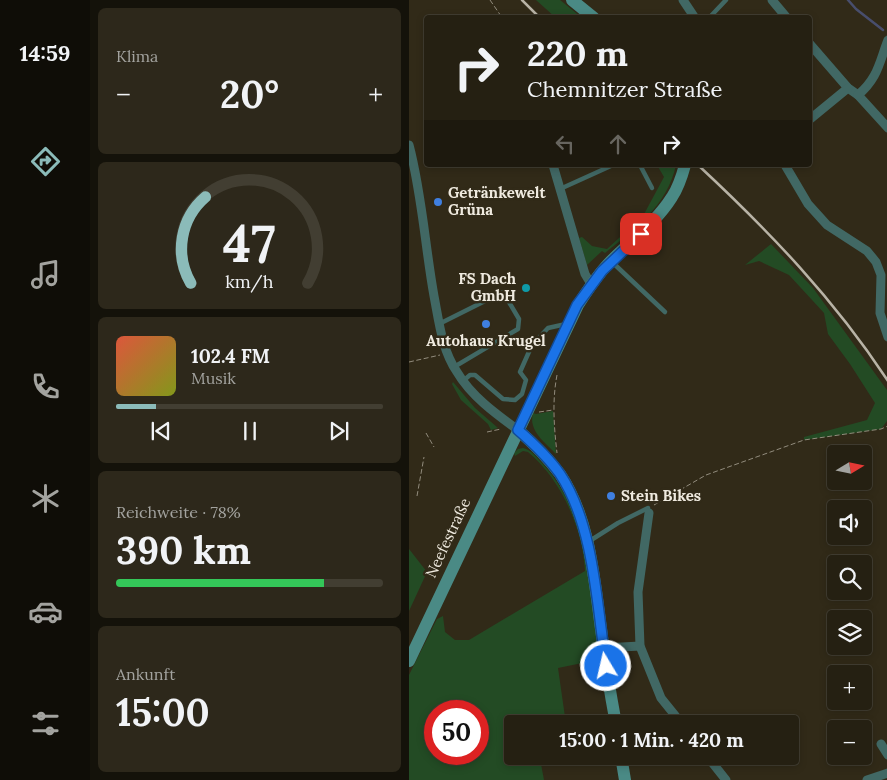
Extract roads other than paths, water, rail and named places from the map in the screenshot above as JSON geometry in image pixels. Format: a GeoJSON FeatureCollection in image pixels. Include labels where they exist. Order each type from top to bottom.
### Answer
{"type":"FeatureCollection","features":[{"type":"Feature","properties":{"kind":"main road"},"geometry":{"type":"LineString","coordinates":[[573,0],[590,15]]}},
{"type":"Feature","properties":{"kind":"main road","name":"Neefestraße"},"geometry":{"type":"LineString","coordinates":[[409,661],[567,324],[591,284],[611,261],[659,215],[673,196],[684,170]]}},
{"type":"Feature","properties":{"kind":"main road"},"geometry":{"type":"LineString","coordinates":[[518,430],[536,447],[559,474],[576,508],[593,572],[615,715]]}},
{"type":"Feature","properties":{"kind":"main road"},"geometry":{"type":"LineString","coordinates":[[622,765],[625,780]]}},
{"type":"Feature","properties":{"kind":"street"},"geometry":{"type":"LineString","coordinates":[[683,0],[693,15]]}},
{"type":"Feature","properties":{"kind":"street"},"geometry":{"type":"LineString","coordinates":[[772,0],[784,15]]}},
{"type":"Feature","properties":{"kind":"street"},"geometry":{"type":"LineString","coordinates":[[858,95],[868,87],[875,75],[887,40]]}},
{"type":"Feature","properties":{"kind":"street"},"geometry":{"type":"LineString","coordinates":[[812,46],[848,88],[858,95],[887,128]]}},
{"type":"Feature","properties":{"kind":"street"},"geometry":{"type":"LineString","coordinates":[[812,118],[848,88]]}},
{"type":"Feature","properties":{"kind":"street"},"geometry":{"type":"LineString","coordinates":[[409,145],[439,324],[447,353],[454,368],[473,392],[500,417],[518,430]]}},
{"type":"Feature","properties":{"kind":"street"},"geometry":{"type":"LineString","coordinates":[[554,167],[585,274],[591,284]]}},
{"type":"Feature","properties":{"kind":"street"},"geometry":{"type":"LineString","coordinates":[[786,167],[809,204],[827,225],[867,250],[876,262],[881,275],[880,312],[887,337]]}},
{"type":"Feature","properties":{"kind":"street"},"geometry":{"type":"LineString","coordinates":[[648,510],[638,592],[640,646],[661,698],[675,715]]}},
{"type":"Feature","properties":{"kind":"street"},"geometry":{"type":"LineString","coordinates":[[604,648],[640,646]]}},
{"type":"Feature","properties":{"kind":"street"},"geometry":{"type":"LineString","coordinates":[[881,744],[887,755]]}},
{"type":"Feature","properties":{"kind":"street"},"geometry":{"type":"LineString","coordinates":[[714,765],[726,780]]}},
{"type":"Feature","properties":{"kind":"street"},"geometry":{"type":"LineString","coordinates":[[867,780],[887,773]]}},
{"type":"Feature","properties":{"kind":"lane"},"geometry":{"type":"LineString","coordinates":[[712,15],[726,0]]}},
{"type":"Feature","properties":{"kind":"lane"},"geometry":{"type":"LineString","coordinates":[[560,189],[609,167]]}},
{"type":"Feature","properties":{"kind":"lane"},"geometry":{"type":"LineString","coordinates":[[641,167],[652,188]]}},
{"type":"Feature","properties":{"kind":"lane"},"geometry":{"type":"LineString","coordinates":[[611,261],[665,312]]}},
{"type":"Feature","properties":{"kind":"lane"},"geometry":{"type":"LineString","coordinates":[[439,324],[503,292],[519,319],[518,329],[454,368]]}},
{"type":"Feature","properties":{"kind":"lane"},"geometry":{"type":"LineString","coordinates":[[463,381],[470,375],[475,375],[503,399],[515,400],[522,394],[526,380],[519,372],[532,345],[548,328],[567,324]]}},
{"type":"Feature","properties":{"kind":"lane"},"geometry":{"type":"LineString","coordinates":[[586,543],[618,523],[648,510]]}},
{"type":"Feature","properties":{"kind":"waterway"},"geometry":{"type":"LineString","coordinates":[[848,0],[856,9],[883,30]]}},
{"type":"Feature","properties":{"kind":"railway"},"geometry":{"type":"LineString","coordinates":[[522,0],[537,15]]}},
{"type":"Feature","properties":{"kind":"railway"},"geometry":{"type":"LineString","coordinates":[[700,167],[800,267],[846,322],[888,381]]}},
{"type":"Feature","properties":{"kind":"place","name":"Getränkewelt Grüna"},"geometry":{"type":"Point","coordinates":[438,202]}},
{"type":"Feature","properties":{"kind":"place","name":"FS Dach GmbH"},"geometry":{"type":"Point","coordinates":[526,288]}},
{"type":"Feature","properties":{"kind":"place","name":"Autohaus Krugel"},"geometry":{"type":"Point","coordinates":[486,324]}},
{"type":"Feature","properties":{"kind":"place","name":"Stein Bikes"},"geometry":{"type":"Point","coordinates":[611,496]}}]}
